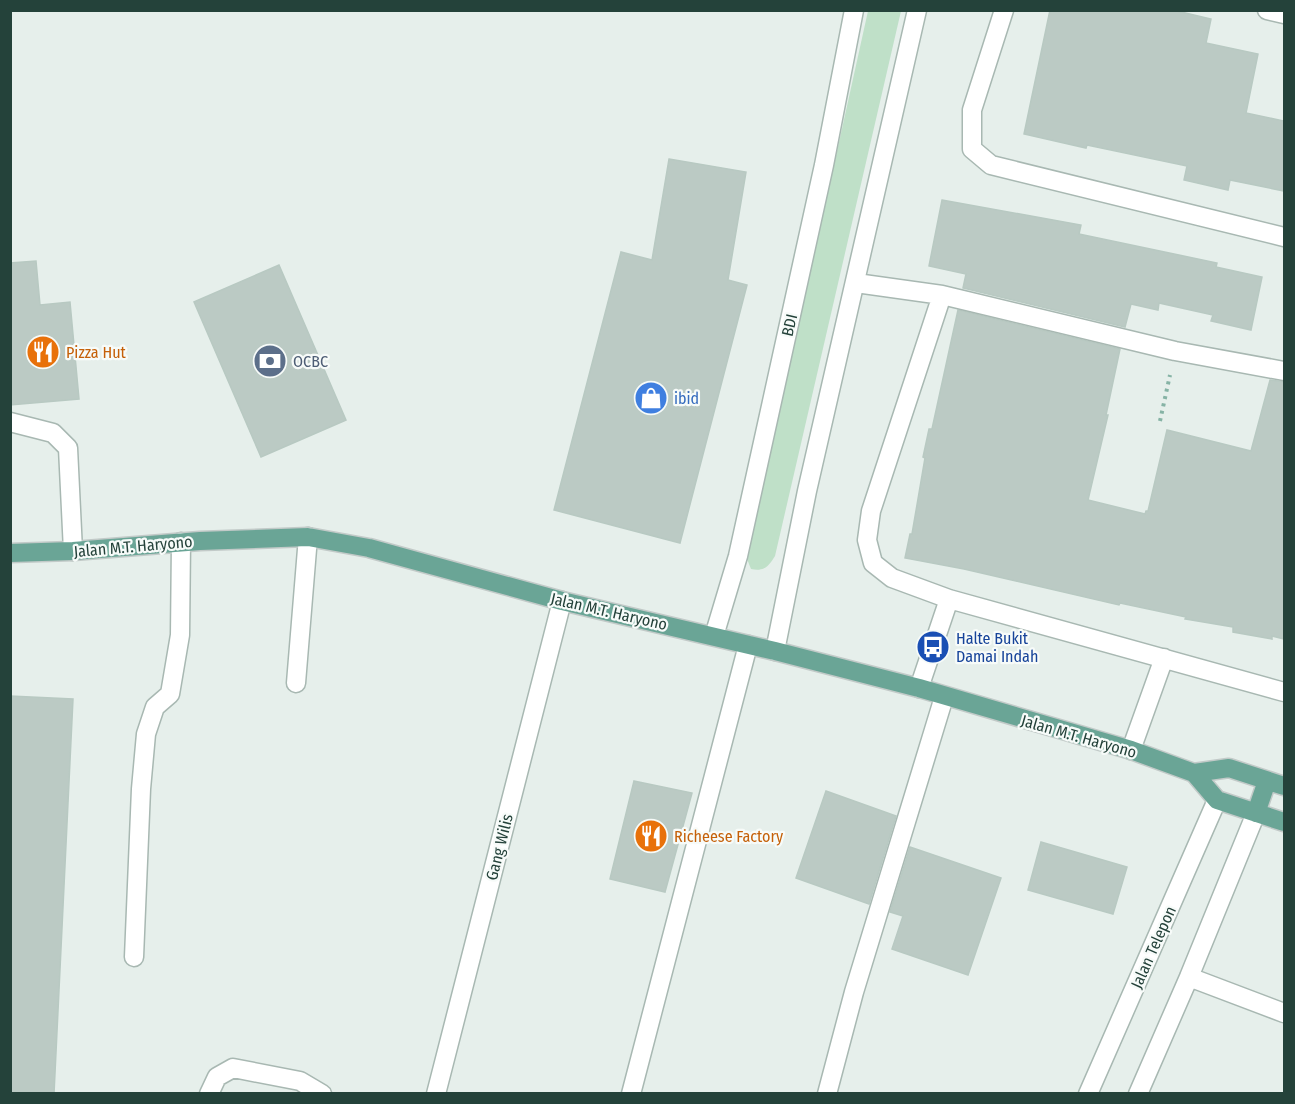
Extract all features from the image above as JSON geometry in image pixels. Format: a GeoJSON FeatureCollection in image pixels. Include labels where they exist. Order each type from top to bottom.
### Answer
{"type":"FeatureCollection","features":[{"type":"Feature","properties":{"kind":"main road","name":"Jalan M.T. Haryono"},"geometry":{"type":"LineString","coordinates":[[11,554],[181,542],[308,537],[369,548],[562,601],[714,636],[919,688],[1131,750],[1194,773],[1229,768],[1284,786]]}},
{"type":"Feature","properties":{"kind":"main road"},"geometry":{"type":"LineString","coordinates":[[1229,768],[1217,800],[1284,822]]}},
{"type":"Feature","properties":{"kind":"main road","name":"Jalan M.T. Haryono"},"geometry":{"type":"LineString","coordinates":[[1194,773],[1217,800]]}},
{"type":"Feature","properties":{"kind":"main road"},"geometry":{"type":"LineString","coordinates":[[1256,813],[1267,781]]}},
{"type":"Feature","properties":{"kind":"street","name":"BDI"},"geometry":{"type":"LineString","coordinates":[[714,636],[738,555],[824,165],[854,10]]}},
{"type":"Feature","properties":{"kind":"street"},"geometry":{"type":"LineString","coordinates":[[775,651],[807,491],[917,10]]}},
{"type":"Feature","properties":{"kind":"street"},"geometry":{"type":"LineString","coordinates":[[1004,10],[972,110],[972,149],[991,165],[1284,237]]}},
{"type":"Feature","properties":{"kind":"street"},"geometry":{"type":"LineString","coordinates":[[1267,10],[1284,14]]}},
{"type":"Feature","properties":{"kind":"street"},"geometry":{"type":"LineString","coordinates":[[856,283],[942,295],[1174,351],[1284,371]]}},
{"type":"Feature","properties":{"kind":"street"},"geometry":{"type":"LineString","coordinates":[[942,295],[871,511],[867,540],[873,563],[892,578],[949,599],[1284,692]]}},
{"type":"Feature","properties":{"kind":"street"},"geometry":{"type":"LineString","coordinates":[[10,422],[53,433],[68,448],[73,551]]}},
{"type":"Feature","properties":{"kind":"street"},"geometry":{"type":"LineString","coordinates":[[296,683],[308,537]]}},
{"type":"Feature","properties":{"kind":"street"},"geometry":{"type":"LineString","coordinates":[[134,957],[141,789],[146,734],[155,707],[170,694],[180,635],[181,542]]}},
{"type":"Feature","properties":{"kind":"street"},"geometry":{"type":"LineString","coordinates":[[919,688],[949,599]]}},
{"type":"Feature","properties":{"kind":"street","name":"Gang Wilis"},"geometry":{"type":"LineString","coordinates":[[436,1094],[562,601]]}},
{"type":"Feature","properties":{"kind":"street"},"geometry":{"type":"LineString","coordinates":[[631,1094],[748,645]]}},
{"type":"Feature","properties":{"kind":"street"},"geometry":{"type":"LineString","coordinates":[[1131,750],[1164,658]]}},
{"type":"Feature","properties":{"kind":"street"},"geometry":{"type":"LineString","coordinates":[[827,1094],[854,992],[944,696]]}},
{"type":"Feature","properties":{"kind":"street","name":"Jalan Telepon"},"geometry":{"type":"LineString","coordinates":[[1088,1094],[1217,800]]}},
{"type":"Feature","properties":{"kind":"street"},"geometry":{"type":"LineString","coordinates":[[1138,1094],[1190,977],[1256,813]]}},
{"type":"Feature","properties":{"kind":"street"},"geometry":{"type":"LineString","coordinates":[[1190,977],[1284,1013]]}},
{"type":"Feature","properties":{"kind":"street"},"geometry":{"type":"LineString","coordinates":[[209,1094],[217,1077],[233,1068],[300,1081],[322,1094]]}},
{"type":"Feature","properties":{"kind":"path"},"geometry":{"type":"LineString","coordinates":[[1160,421],[1174,351]]}},
{"type":"Feature","properties":{"kind":"green space"},"geometry":{"type":"Polygon","coordinates":[[[868,11],[901,11],[775,556],[766,567],[759,570],[751,569],[747,559],[868,11]]]}},
{"type":"Feature","properties":{"kind":"building"},"geometry":{"type":"Polygon","coordinates":[[[1050,10],[1173,10],[1211,19],[1206,43],[1258,54],[1246,113],[1284,121],[1284,191],[1230,180],[1228,190],[1184,180],[1187,166],[1024,134],[1050,10]]]}},
{"type":"Feature","properties":{"kind":"building","name":"ibid"},"geometry":{"type":"Polygon","coordinates":[[[669,159],[746,172],[728,280],[747,285],[680,543],[554,510],[621,252],[652,260],[669,159]]]}},
{"type":"Feature","properties":{"kind":"building"},"geometry":{"type":"Polygon","coordinates":[[[942,200],[1081,225],[1079,234],[1217,263],[1216,267],[1262,277],[1251,330],[1211,321],[1213,315],[1159,303],[1158,310],[1131,304],[1125,327],[963,288],[966,274],[929,266],[942,200]]]}},
{"type":"Feature","properties":{"kind":"building","name":"Pizza Hut"},"geometry":{"type":"Polygon","coordinates":[[[36,261],[40,305],[70,302],[79,399],[10,405],[10,263],[36,261]]]}},
{"type":"Feature","properties":{"kind":"building","name":"OCBC"},"geometry":{"type":"Polygon","coordinates":[[[279,265],[346,420],[261,457],[194,302],[279,265]]]}},
{"type":"Feature","properties":{"kind":"building"},"geometry":{"type":"Polygon","coordinates":[[[958,310],[1120,349],[1106,415],[1108,415],[1088,500],[1145,514],[1148,511],[1167,430],[1251,451],[1270,380],[1284,382],[1284,639],[1233,632],[1233,627],[1185,619],[1186,617],[1120,603],[1119,605],[964,569],[905,558],[910,534],[912,534],[925,458],[923,457],[929,429],[932,429],[958,310]]]}},
{"type":"Feature","properties":{"kind":"building"},"geometry":{"type":"Polygon","coordinates":[[[10,696],[73,699],[54,1094],[10,1094],[10,696]]]}},
{"type":"Feature","properties":{"kind":"building","name":"Richeese Factory"},"geometry":{"type":"Polygon","coordinates":[[[634,781],[692,793],[665,892],[610,879],[634,781]]]}},
{"type":"Feature","properties":{"kind":"building"},"geometry":{"type":"Polygon","coordinates":[[[826,791],[896,816],[869,904],[796,878],[826,791]]]}},
{"type":"Feature","properties":{"kind":"building"},"geometry":{"type":"Polygon","coordinates":[[[1041,842],[1127,867],[1113,914],[1028,890],[1041,842]]]}},
{"type":"Feature","properties":{"kind":"building"},"geometry":{"type":"Polygon","coordinates":[[[910,847],[1001,878],[968,975],[892,949],[903,916],[890,912],[910,847]]]}},
{"type":"Feature","properties":{"kind":"place","name":"Pizza Hut"},"geometry":{"type":"Point","coordinates":[43,352]}},
{"type":"Feature","properties":{"kind":"place","name":"OCBC"},"geometry":{"type":"Point","coordinates":[270,361]}},
{"type":"Feature","properties":{"kind":"place","name":"ibid"},"geometry":{"type":"Point","coordinates":[651,398]}},
{"type":"Feature","properties":{"kind":"place","name":"Halte Bukit Damai Indah"},"geometry":{"type":"Point","coordinates":[933,647]}},
{"type":"Feature","properties":{"kind":"place","name":"Richeese Factory"},"geometry":{"type":"Point","coordinates":[651,836]}}]}
